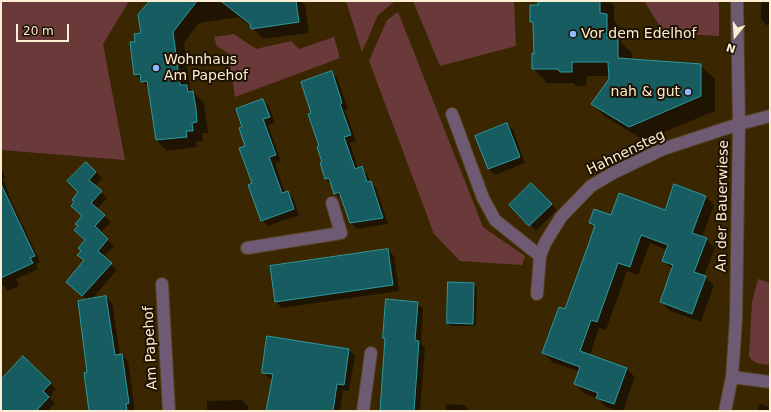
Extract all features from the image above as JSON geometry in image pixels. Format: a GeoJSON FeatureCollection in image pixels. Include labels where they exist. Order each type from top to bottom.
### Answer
{"type":"FeatureCollection","features":[{"type":"Feature","properties":{"kind":"street","name":"An der Bauerwiese"},"geometry":{"type":"LineString","coordinates":[[725,411],[732,377],[736,319],[739,124],[737,1]]}},
{"type":"Feature","properties":{"kind":"street"},"geometry":{"type":"LineString","coordinates":[[452,114],[483,198],[495,220],[540,256]]}},
{"type":"Feature","properties":{"kind":"street","name":"Hahnensteg"},"geometry":{"type":"LineString","coordinates":[[537,294],[540,256],[545,243],[561,217],[591,186],[613,173],[663,149],[739,124],[770,116]]}},
{"type":"Feature","properties":{"kind":"street"},"geometry":{"type":"LineString","coordinates":[[247,248],[342,233],[332,203]]}},
{"type":"Feature","properties":{"kind":"street","name":"Am Papehof"},"geometry":{"type":"LineString","coordinates":[[162,284],[169,411]]}},
{"type":"Feature","properties":{"kind":"street"},"geometry":{"type":"LineString","coordinates":[[363,411],[371,353]]}},
{"type":"Feature","properties":{"kind":"street"},"geometry":{"type":"LineString","coordinates":[[732,377],[770,382]]}},
{"type":"Feature","properties":{"kind":"shaded area"},"geometry":{"type":"Polygon","coordinates":[[[1,1],[129,1],[103,44],[125,160],[1,150],[1,1]]]}},
{"type":"Feature","properties":{"kind":"shaded area"},"geometry":{"type":"Polygon","coordinates":[[[346,1],[395,1],[378,15],[362,52],[346,1]]]}},
{"type":"Feature","properties":{"kind":"shaded area"},"geometry":{"type":"Polygon","coordinates":[[[413,1],[514,1],[516,46],[440,66],[413,1]]]}},
{"type":"Feature","properties":{"kind":"shaded area"},"geometry":{"type":"Polygon","coordinates":[[[644,1],[719,1],[719,36],[664,33],[644,1]]]}},
{"type":"Feature","properties":{"kind":"shaded area"},"geometry":{"type":"Polygon","coordinates":[[[398,12],[483,227],[525,256],[522,265],[460,261],[434,234],[369,61],[387,20],[398,12]]]}},
{"type":"Feature","properties":{"kind":"shaded area"},"geometry":{"type":"Polygon","coordinates":[[[234,34],[256,49],[291,41],[299,49],[334,37],[340,58],[235,97],[228,53],[217,46],[214,37],[234,34]]]}},
{"type":"Feature","properties":{"kind":"shaded area"},"geometry":{"type":"Polygon","coordinates":[[[758,279],[770,283],[770,365],[755,362],[749,356],[752,302],[758,279]]]}},
{"type":"Feature","properties":{"kind":"building","name":"Wohnhaus Am Papehof"},"geometry":{"type":"Polygon","coordinates":[[[150,1],[197,1],[173,32],[180,85],[187,85],[188,92],[193,91],[196,109],[197,122],[192,123],[193,131],[186,131],[187,137],[156,140],[147,81],[141,82],[140,74],[134,75],[130,42],[135,42],[134,34],[141,33],[138,15],[150,1]]]}},
{"type":"Feature","properties":{"kind":"building"},"geometry":{"type":"Polygon","coordinates":[[[221,1],[296,1],[299,22],[251,29],[250,24],[221,1]]]}},
{"type":"Feature","properties":{"kind":"building"},"geometry":{"type":"Polygon","coordinates":[[[538,1],[600,1],[600,13],[607,14],[607,38],[618,38],[618,58],[701,64],[701,96],[629,127],[591,104],[609,79],[608,62],[572,62],[572,72],[560,72],[558,69],[532,69],[532,53],[534,54],[533,22],[530,22],[530,5],[538,5],[538,1]]]}},
{"type":"Feature","properties":{"kind":"building"},"geometry":{"type":"Polygon","coordinates":[[[332,71],[342,103],[340,104],[351,135],[344,137],[355,169],[362,166],[367,182],[371,181],[383,218],[350,223],[339,192],[334,194],[329,178],[325,179],[320,163],[322,162],[317,147],[319,146],[308,114],[311,113],[301,82],[332,71]]]}},
{"type":"Feature","properties":{"kind":"building"},"geometry":{"type":"Polygon","coordinates":[[[263,99],[270,117],[263,119],[276,155],[269,157],[282,193],[288,191],[294,209],[261,221],[248,185],[252,183],[239,148],[245,146],[239,128],[242,127],[236,109],[263,99]]]}},
{"type":"Feature","properties":{"kind":"building"},"geometry":{"type":"Polygon","coordinates":[[[507,123],[520,157],[488,169],[475,136],[507,123]]]}},
{"type":"Feature","properties":{"kind":"building"},"geometry":{"type":"Polygon","coordinates":[[[86,162],[96,172],[89,180],[102,191],[91,203],[105,215],[95,226],[108,239],[98,251],[112,263],[82,296],[66,282],[84,260],[77,255],[81,251],[78,248],[85,240],[74,230],[78,226],[75,224],[82,216],[71,206],[74,202],[72,200],[78,192],[67,181],[86,162]]]}},
{"type":"Feature","properties":{"kind":"building"},"geometry":{"type":"Polygon","coordinates":[[[531,183],[552,204],[529,226],[509,205],[531,183]]]}},
{"type":"Feature","properties":{"kind":"building"},"geometry":{"type":"Polygon","coordinates":[[[1,184],[35,256],[30,258],[33,263],[1,278],[1,184]]]}},
{"type":"Feature","properties":{"kind":"building"},"geometry":{"type":"Polygon","coordinates":[[[674,184],[706,196],[692,233],[707,238],[694,272],[706,276],[692,314],[660,302],[673,265],[662,261],[668,245],[641,235],[630,267],[618,263],[597,322],[591,320],[580,351],[627,368],[614,404],[596,398],[598,393],[574,384],[580,367],[542,353],[559,307],[565,309],[589,243],[595,225],[589,223],[594,209],[611,215],[619,193],[665,210],[674,184]]]}},
{"type":"Feature","properties":{"kind":"building"},"geometry":{"type":"Polygon","coordinates":[[[388,249],[393,285],[275,302],[270,266],[388,249]]]}},
{"type":"Feature","properties":{"kind":"building"},"geometry":{"type":"Polygon","coordinates":[[[448,282],[474,283],[473,324],[447,323],[448,282]]]}},
{"type":"Feature","properties":{"kind":"building"},"geometry":{"type":"Polygon","coordinates":[[[106,296],[115,355],[122,354],[129,403],[126,404],[127,411],[89,411],[84,373],[87,372],[78,301],[106,296]]]}},
{"type":"Feature","properties":{"kind":"building"},"geometry":{"type":"Polygon","coordinates":[[[386,299],[418,302],[415,340],[419,341],[414,411],[380,411],[386,299]]]}},
{"type":"Feature","properties":{"kind":"building"},"geometry":{"type":"Polygon","coordinates":[[[267,336],[349,349],[344,385],[337,384],[333,411],[266,411],[273,374],[262,373],[267,336]]]}},
{"type":"Feature","properties":{"kind":"building"},"geometry":{"type":"Polygon","coordinates":[[[23,356],[51,383],[43,391],[49,397],[36,411],[1,411],[1,380],[23,356]]]}},
{"type":"Feature","properties":{"kind":"place","name":"Vor dem Edelhof"},"geometry":{"type":"Point","coordinates":[573,34]}},
{"type":"Feature","properties":{"kind":"place","name":"Wohnhaus Am Papehof"},"geometry":{"type":"Point","coordinates":[156,68]}},
{"type":"Feature","properties":{"kind":"place","name":"nah & gut"},"geometry":{"type":"Point","coordinates":[688,92]}}]}
